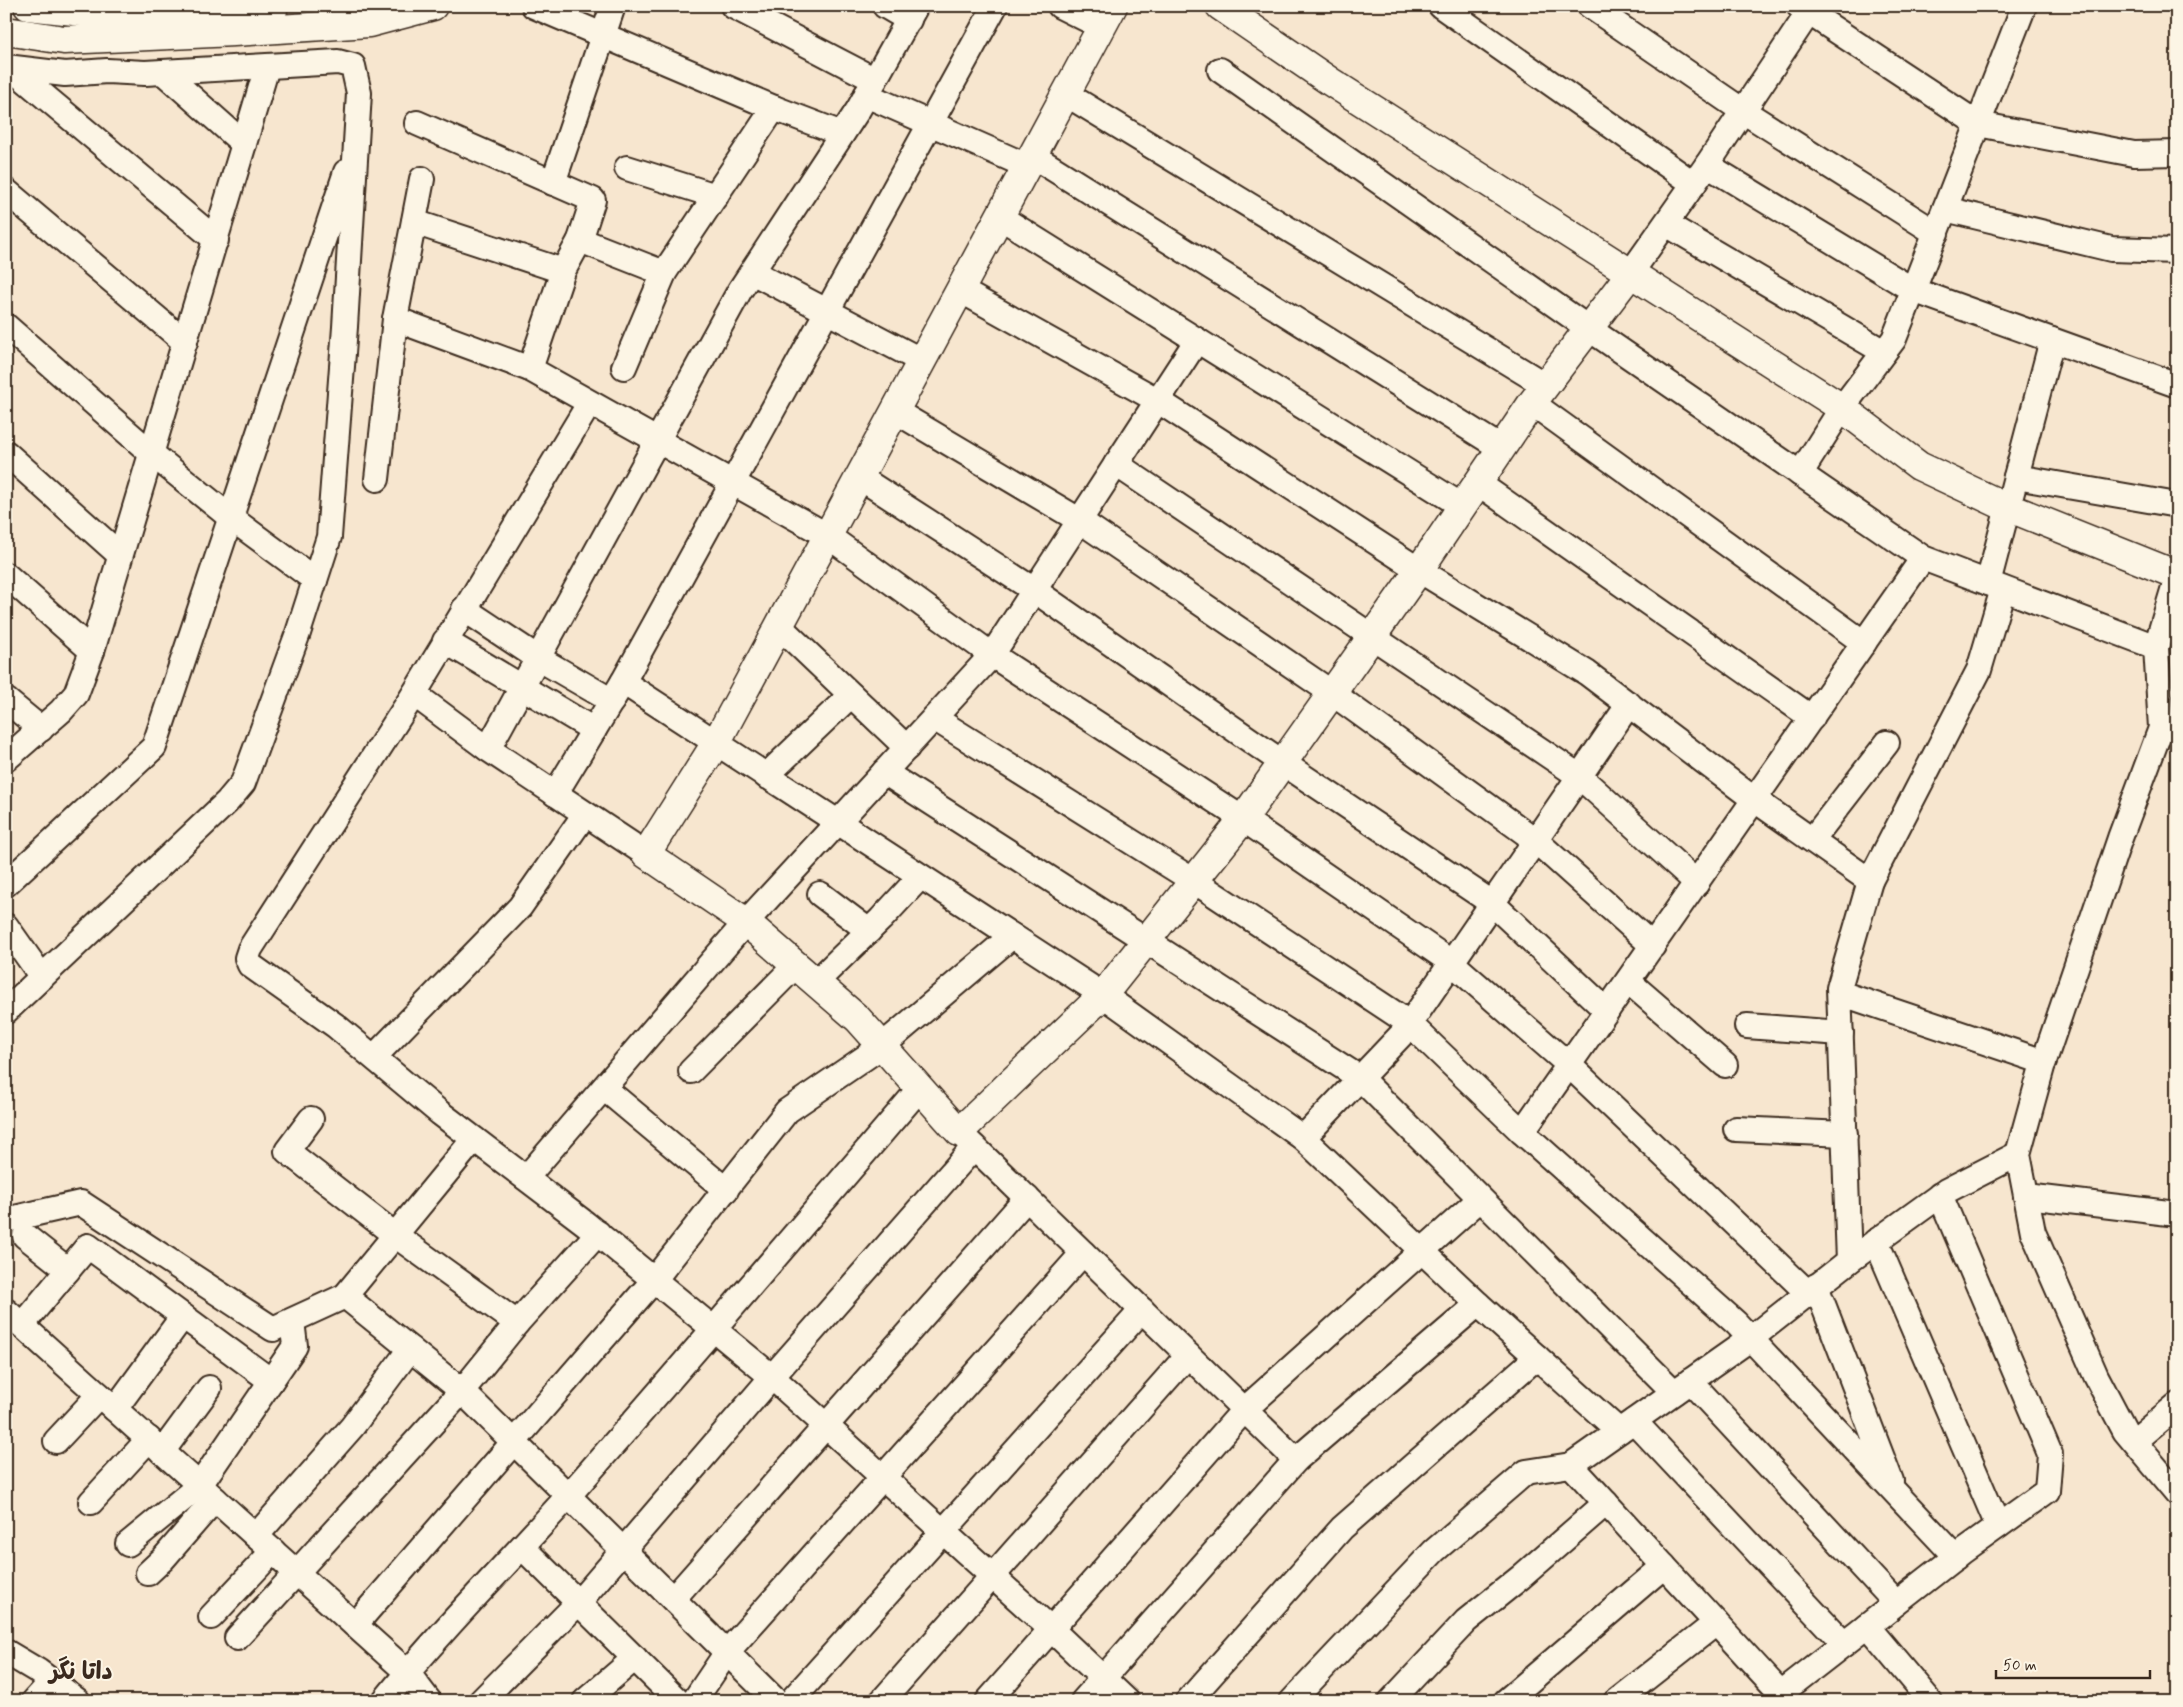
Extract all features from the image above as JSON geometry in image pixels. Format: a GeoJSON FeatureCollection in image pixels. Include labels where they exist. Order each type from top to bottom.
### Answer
{"type":"FeatureCollection","features":[{"type":"Feature","properties":{"kind":"street"},"geometry":{"type":"LineString","coordinates":[[28,6],[147,19],[321,6]]}},
{"type":"Feature","properties":{"kind":"street"},"geometry":{"type":"LineString","coordinates":[[534,6],[602,37],[842,134]]}},
{"type":"Feature","properties":{"kind":"street"},"geometry":{"type":"LineString","coordinates":[[553,182],[612,6]]}},
{"type":"Feature","properties":{"kind":"street"},"geometry":{"type":"LineString","coordinates":[[733,6],[931,124],[1030,161],[1501,448]]}},
{"type":"Feature","properties":{"kind":"street"},"geometry":{"type":"LineString","coordinates":[[488,749],[752,272],[842,134],[913,13],[884,6]]}},
{"type":"Feature","properties":{"kind":"street"},"geometry":{"type":"LineString","coordinates":[[555,794],[617,692],[995,6]]}},
{"type":"Feature","properties":{"kind":"street"},"geometry":{"type":"LineString","coordinates":[[646,854],[716,743],[1108,17],[1060,6]]}},
{"type":"Feature","properties":{"kind":"street"},"geometry":{"type":"LineString","coordinates":[[1220,6],[1331,82],[1842,408],[1919,466],[2008,508],[2177,576],[2156,647],[2169,730],[2120,838],[2044,1062],[2018,1154],[2033,1232],[2088,1358],[2126,1431],[2177,1493]]}},
{"type":"Feature","properties":{"kind":"street"},"geometry":{"type":"LineString","coordinates":[[1442,6],[1701,174],[1913,290],[2177,385]]}},
{"type":"Feature","properties":{"kind":"street"},"geometry":{"type":"LineString","coordinates":[[1590,6],[1744,111],[1936,233]]}},
{"type":"Feature","properties":{"kind":"street"},"geometry":{"type":"LineString","coordinates":[[1800,474],[1842,408],[1894,338],[2024,6]]}},
{"type":"Feature","properties":{"kind":"street"},"geometry":{"type":"LineString","coordinates":[[6,31],[64,40],[234,32],[324,25],[369,24],[427,7]]}},
{"type":"Feature","properties":{"kind":"street"},"geometry":{"type":"LineString","coordinates":[[481,1701],[578,1603],[624,1551],[772,1377],[967,1139],[1103,996],[1244,819],[1419,570],[1538,394],[1630,274],[1701,174],[1744,111],[1807,8],[1978,124],[2134,154],[2177,152]]}},
{"type":"Feature","properties":{"kind":"street"},"geometry":{"type":"LineString","coordinates":[[6,1011],[227,802],[243,783],[298,633],[329,537],[345,327],[359,94],[353,66],[338,62],[293,63],[267,67],[163,72],[107,71],[65,74],[9,68]]}},
{"type":"Feature","properties":{"kind":"street"},"geometry":{"type":"LineString","coordinates":[[6,759],[61,711],[76,694],[92,651],[267,67]]}},
{"type":"Feature","properties":{"kind":"street"},"geometry":{"type":"LineString","coordinates":[[9,68],[216,240]]}},
{"type":"Feature","properties":{"kind":"street"},"geometry":{"type":"LineString","coordinates":[[1220,70],[1588,328],[1923,558],[2156,647]]}},
{"type":"Feature","properties":{"kind":"street"},"geometry":{"type":"LineString","coordinates":[[163,72],[244,144]]}},
{"type":"Feature","properties":{"kind":"street"},"geometry":{"type":"LineString","coordinates":[[1066,94],[1538,394],[1864,643]]}},
{"type":"Feature","properties":{"kind":"street"},"geometry":{"type":"LineString","coordinates":[[624,367],[664,273],[774,108]]}},
{"type":"Feature","properties":{"kind":"street"},"geometry":{"type":"LineString","coordinates":[[417,123],[593,200],[580,240],[563,271],[530,369]]}},
{"type":"Feature","properties":{"kind":"street"},"geometry":{"type":"LineString","coordinates":[[6,884],[154,747],[356,142]]}},
{"type":"Feature","properties":{"kind":"street"},"geometry":{"type":"LineString","coordinates":[[627,168],[716,196]]}},
{"type":"Feature","properties":{"kind":"street"},"geometry":{"type":"LineString","coordinates":[[377,479],[395,319],[422,179]]}},
{"type":"Feature","properties":{"kind":"street"},"geometry":{"type":"LineString","coordinates":[[6,191],[185,342]]}},
{"type":"Feature","properties":{"kind":"street"},"geometry":{"type":"LineString","coordinates":[[1945,209],[2111,249],[2177,251]]}},
{"type":"Feature","properties":{"kind":"street"},"geometry":{"type":"LineString","coordinates":[[1000,217],[1462,506]]}},
{"type":"Feature","properties":{"kind":"street"},"geometry":{"type":"LineString","coordinates":[[414,222],[563,271]]}},
{"type":"Feature","properties":{"kind":"street"},"geometry":{"type":"LineString","coordinates":[[1666,224],[1884,352]]}},
{"type":"Feature","properties":{"kind":"street"},"geometry":{"type":"LineString","coordinates":[[580,240],[664,273]]}},
{"type":"Feature","properties":{"kind":"street"},"geometry":{"type":"LineString","coordinates":[[752,272],[922,361]]}},
{"type":"Feature","properties":{"kind":"street"},"geometry":{"type":"LineString","coordinates":[[960,290],[1157,400],[1419,570],[1587,673],[1755,800],[1870,882]]}},
{"type":"Feature","properties":{"kind":"street"},"geometry":{"type":"LineString","coordinates":[[395,319],[530,369],[589,404],[828,536],[992,655],[1244,819],[1451,962],[1569,1065],[1812,1290],[1896,1492]]}},
{"type":"Feature","properties":{"kind":"street"},"geometry":{"type":"LineString","coordinates":[[6,326],[151,453],[231,518],[315,580]]}},
{"type":"Feature","properties":{"kind":"street"},"geometry":{"type":"LineString","coordinates":[[526,1178],[746,922],[992,655],[1196,340]]}},
{"type":"Feature","properties":{"kind":"street"},"geometry":{"type":"LineString","coordinates":[[1849,1261],[1839,988],[1870,882],[1979,670],[1996,586],[2008,508],[2052,340]]}},
{"type":"Feature","properties":{"kind":"street"},"geometry":{"type":"LineString","coordinates":[[589,404],[414,694],[250,948],[247,958],[250,965],[336,1026],[474,1139],[598,1233],[772,1377],[1051,1629],[1127,1701]]}},
{"type":"Feature","properties":{"kind":"street"},"geometry":{"type":"LineString","coordinates":[[895,411],[1080,520],[1332,693],[1535,840],[1653,946]]}},
{"type":"Feature","properties":{"kind":"street"},"geometry":{"type":"LineString","coordinates":[[6,453],[120,555]]}},
{"type":"Feature","properties":{"kind":"street"},"geometry":{"type":"LineString","coordinates":[[1116,464],[1579,776],[1697,883]]}},
{"type":"Feature","properties":{"kind":"street"},"geometry":{"type":"LineString","coordinates":[[860,477],[1034,590],[1283,763],[1492,903],[1607,1011]]}},
{"type":"Feature","properties":{"kind":"street"},"geometry":{"type":"LineString","coordinates":[[2016,477],[2177,505]]}},
{"type":"Feature","properties":{"kind":"street"},"geometry":{"type":"LineString","coordinates":[[1478,483],[1812,718]]}},
{"type":"Feature","properties":{"kind":"street"},"geometry":{"type":"LineString","coordinates":[[1522,1132],[1923,558]]}},
{"type":"Feature","properties":{"kind":"street"},"geometry":{"type":"LineString","coordinates":[[6,575],[92,651]]}},
{"type":"Feature","properties":{"kind":"street"},"geometry":{"type":"LineString","coordinates":[[464,609],[538,658],[617,692],[716,743],[1103,996],[1303,1138],[1536,1357],[1626,1426],[1844,1644]]}},
{"type":"Feature","properties":{"kind":"street"},"geometry":{"type":"LineString","coordinates":[[779,626],[906,748]]}},
{"type":"Feature","properties":{"kind":"street"},"geometry":{"type":"LineString","coordinates":[[445,641],[594,730]]}},
{"type":"Feature","properties":{"kind":"street"},"geometry":{"type":"LineString","coordinates":[[414,694],[488,749],[746,922],[806,973],[858,1019],[967,1139],[1296,1460]]}},
{"type":"Feature","properties":{"kind":"street"},"geometry":{"type":"LineString","coordinates":[[766,776],[851,695]]}},
{"type":"Feature","properties":{"kind":"street"},"geometry":{"type":"LineString","coordinates":[[6,700],[41,729]]}},
{"type":"Feature","properties":{"kind":"street"},"geometry":{"type":"LineString","coordinates":[[1303,1138],[1410,1023],[1628,704]]}},
{"type":"Feature","properties":{"kind":"street"},"geometry":{"type":"LineString","coordinates":[[934,718],[1194,881],[1410,1023],[1522,1132],[1736,1323],[1956,1556]]}},
{"type":"Feature","properties":{"kind":"street"},"geometry":{"type":"LineString","coordinates":[[1812,840],[1886,743]]}},
{"type":"Feature","properties":{"kind":"street"},"geometry":{"type":"LineString","coordinates":[[884,772],[1360,1078],[1480,1199],[1682,1387],[1896,1603]]}},
{"type":"Feature","properties":{"kind":"street"},"geometry":{"type":"LineString","coordinates":[[374,1058],[520,907],[585,814]]}},
{"type":"Feature","properties":{"kind":"street"},"geometry":{"type":"LineString","coordinates":[[691,1071],[806,973],[869,931],[920,877]]}},
{"type":"Feature","properties":{"kind":"street"},"geometry":{"type":"LineString","coordinates":[[820,894],[869,931]]}},
{"type":"Feature","properties":{"kind":"street"},"geometry":{"type":"LineString","coordinates":[[6,926],[42,977]]}},
{"type":"Feature","properties":{"kind":"street"},"geometry":{"type":"LineString","coordinates":[[355,1625],[654,1280],[787,1111],[882,1046],[1012,936]]}},
{"type":"Feature","properties":{"kind":"street"},"geometry":{"type":"LineString","coordinates":[[1628,981],[1725,1066]]}},
{"type":"Feature","properties":{"kind":"street"},"geometry":{"type":"LineString","coordinates":[[1840,993],[2044,1062]]}},
{"type":"Feature","properties":{"kind":"street"},"geometry":{"type":"LineString","coordinates":[[1747,1026],[1841,1033]]}},
{"type":"Feature","properties":{"kind":"street"},"geometry":{"type":"LineString","coordinates":[[604,1088],[726,1190]]}},
{"type":"Feature","properties":{"kind":"street"},"geometry":{"type":"LineString","coordinates":[[384,1701],[407,1672],[522,1548],[714,1330],[920,1088]]}},
{"type":"Feature","properties":{"kind":"street"},"geometry":{"type":"LineString","coordinates":[[311,1119],[287,1151],[395,1235],[518,1323]]}},
{"type":"Feature","properties":{"kind":"street"},"geometry":{"type":"LineString","coordinates":[[1736,1129],[1845,1134]]}},
{"type":"Feature","properties":{"kind":"street"},"geometry":{"type":"LineString","coordinates":[[6,1220],[81,1203],[274,1330],[345,1296],[474,1139]]}},
{"type":"Feature","properties":{"kind":"street"},"geometry":{"type":"LineString","coordinates":[[1292,1701],[1434,1551],[1526,1472],[1570,1465],[1750,1339],[1849,1261],[1940,1196],[2018,1154]]}},
{"type":"Feature","properties":{"kind":"street"},"geometry":{"type":"LineString","coordinates":[[1570,1465],[1785,1697],[1844,1644],[1896,1603],[1956,1556],[2047,1491],[2050,1454],[1940,1196]]}},
{"type":"Feature","properties":{"kind":"street"},"geometry":{"type":"LineString","coordinates":[[2026,1196],[2177,1214]]}},
{"type":"Feature","properties":{"kind":"street"},"geometry":{"type":"LineString","coordinates":[[673,1599],[1027,1198]]}},
{"type":"Feature","properties":{"kind":"street"},"geometry":{"type":"LineString","coordinates":[[988,1701],[1244,1410],[1423,1252],[1480,1199]]}},
{"type":"Feature","properties":{"kind":"street"},"geometry":{"type":"LineString","coordinates":[[237,1638],[462,1391],[518,1323],[598,1233]]}},
{"type":"Feature","properties":{"kind":"street"},"geometry":{"type":"LineString","coordinates":[[25,1236],[68,1270]]}},
{"type":"Feature","properties":{"kind":"street"},"geometry":{"type":"LineString","coordinates":[[1876,1241],[1998,1526]]}},
{"type":"Feature","properties":{"kind":"street"},"geometry":{"type":"LineString","coordinates":[[271,1381],[88,1246],[68,1270],[14,1318],[407,1672],[429,1701]]}},
{"type":"Feature","properties":{"kind":"street"},"geometry":{"type":"LineString","coordinates":[[694,1701],[727,1652],[1083,1253]]}},
{"type":"Feature","properties":{"kind":"street"},"geometry":{"type":"LineString","coordinates":[[345,1296],[462,1391],[776,1701]]}},
{"type":"Feature","properties":{"kind":"street"},"geometry":{"type":"LineString","coordinates":[[1084,1701],[1296,1460],[1478,1304]]}},
{"type":"Feature","properties":{"kind":"street"},"geometry":{"type":"LineString","coordinates":[[791,1701],[1142,1310]]}},
{"type":"Feature","properties":{"kind":"street"},"geometry":{"type":"LineString","coordinates":[[56,1442],[107,1402],[183,1316]]}},
{"type":"Feature","properties":{"kind":"street"},"geometry":{"type":"LineString","coordinates":[[148,1573],[163,1559],[208,1492],[271,1381],[295,1346],[292,1320]]}},
{"type":"Feature","properties":{"kind":"street"},"geometry":{"type":"LineString","coordinates":[[211,1617],[410,1349]]}},
{"type":"Feature","properties":{"kind":"street"},"geometry":{"type":"LineString","coordinates":[[882,1701],[1188,1355]]}},
{"type":"Feature","properties":{"kind":"street"},"geometry":{"type":"LineString","coordinates":[[1188,1701],[1342,1528],[1536,1357]]}},
{"type":"Feature","properties":{"kind":"street"},"geometry":{"type":"LineString","coordinates":[[92,1502],[156,1446],[209,1388]]}},
{"type":"Feature","properties":{"kind":"street"},"geometry":{"type":"LineString","coordinates":[[2134,1441],[2177,1405]]}},
{"type":"Feature","properties":{"kind":"street"},"geometry":{"type":"LineString","coordinates":[[128,1544],[208,1492]]}},
{"type":"Feature","properties":{"kind":"street"},"geometry":{"type":"LineString","coordinates":[[1391,1701],[1466,1621],[1521,1577],[1606,1503]]}},
{"type":"Feature","properties":{"kind":"street"},"geometry":{"type":"LineString","coordinates":[[522,1548],[678,1701]]}},
{"type":"Feature","properties":{"kind":"street"},"geometry":{"type":"LineString","coordinates":[[1506,1701],[1664,1566]]}},
{"type":"Feature","properties":{"kind":"street"},"geometry":{"type":"LineString","coordinates":[[1617,1701],[1716,1622]]}},
{"type":"Feature","properties":{"kind":"street"},"geometry":{"type":"LineString","coordinates":[[1868,1626],[1930,1701]]}},
{"type":"Feature","properties":{"kind":"street"},"geometry":{"type":"LineString","coordinates":[[6,1652],[52,1681],[78,1701]]}},
{"type":"Feature","properties":{"kind":"street"},"geometry":{"type":"LineString","coordinates":[[585,1701],[635,1658]]}},
{"type":"Feature","properties":{"kind":"street"},"geometry":{"type":"LineString","coordinates":[[34,1701],[52,1681]]}},
{"type":"Feature","properties":{"kind":"district","name":"داتا نگر"},"geometry":{"type":"Point","coordinates":[81,1671]}}]}
